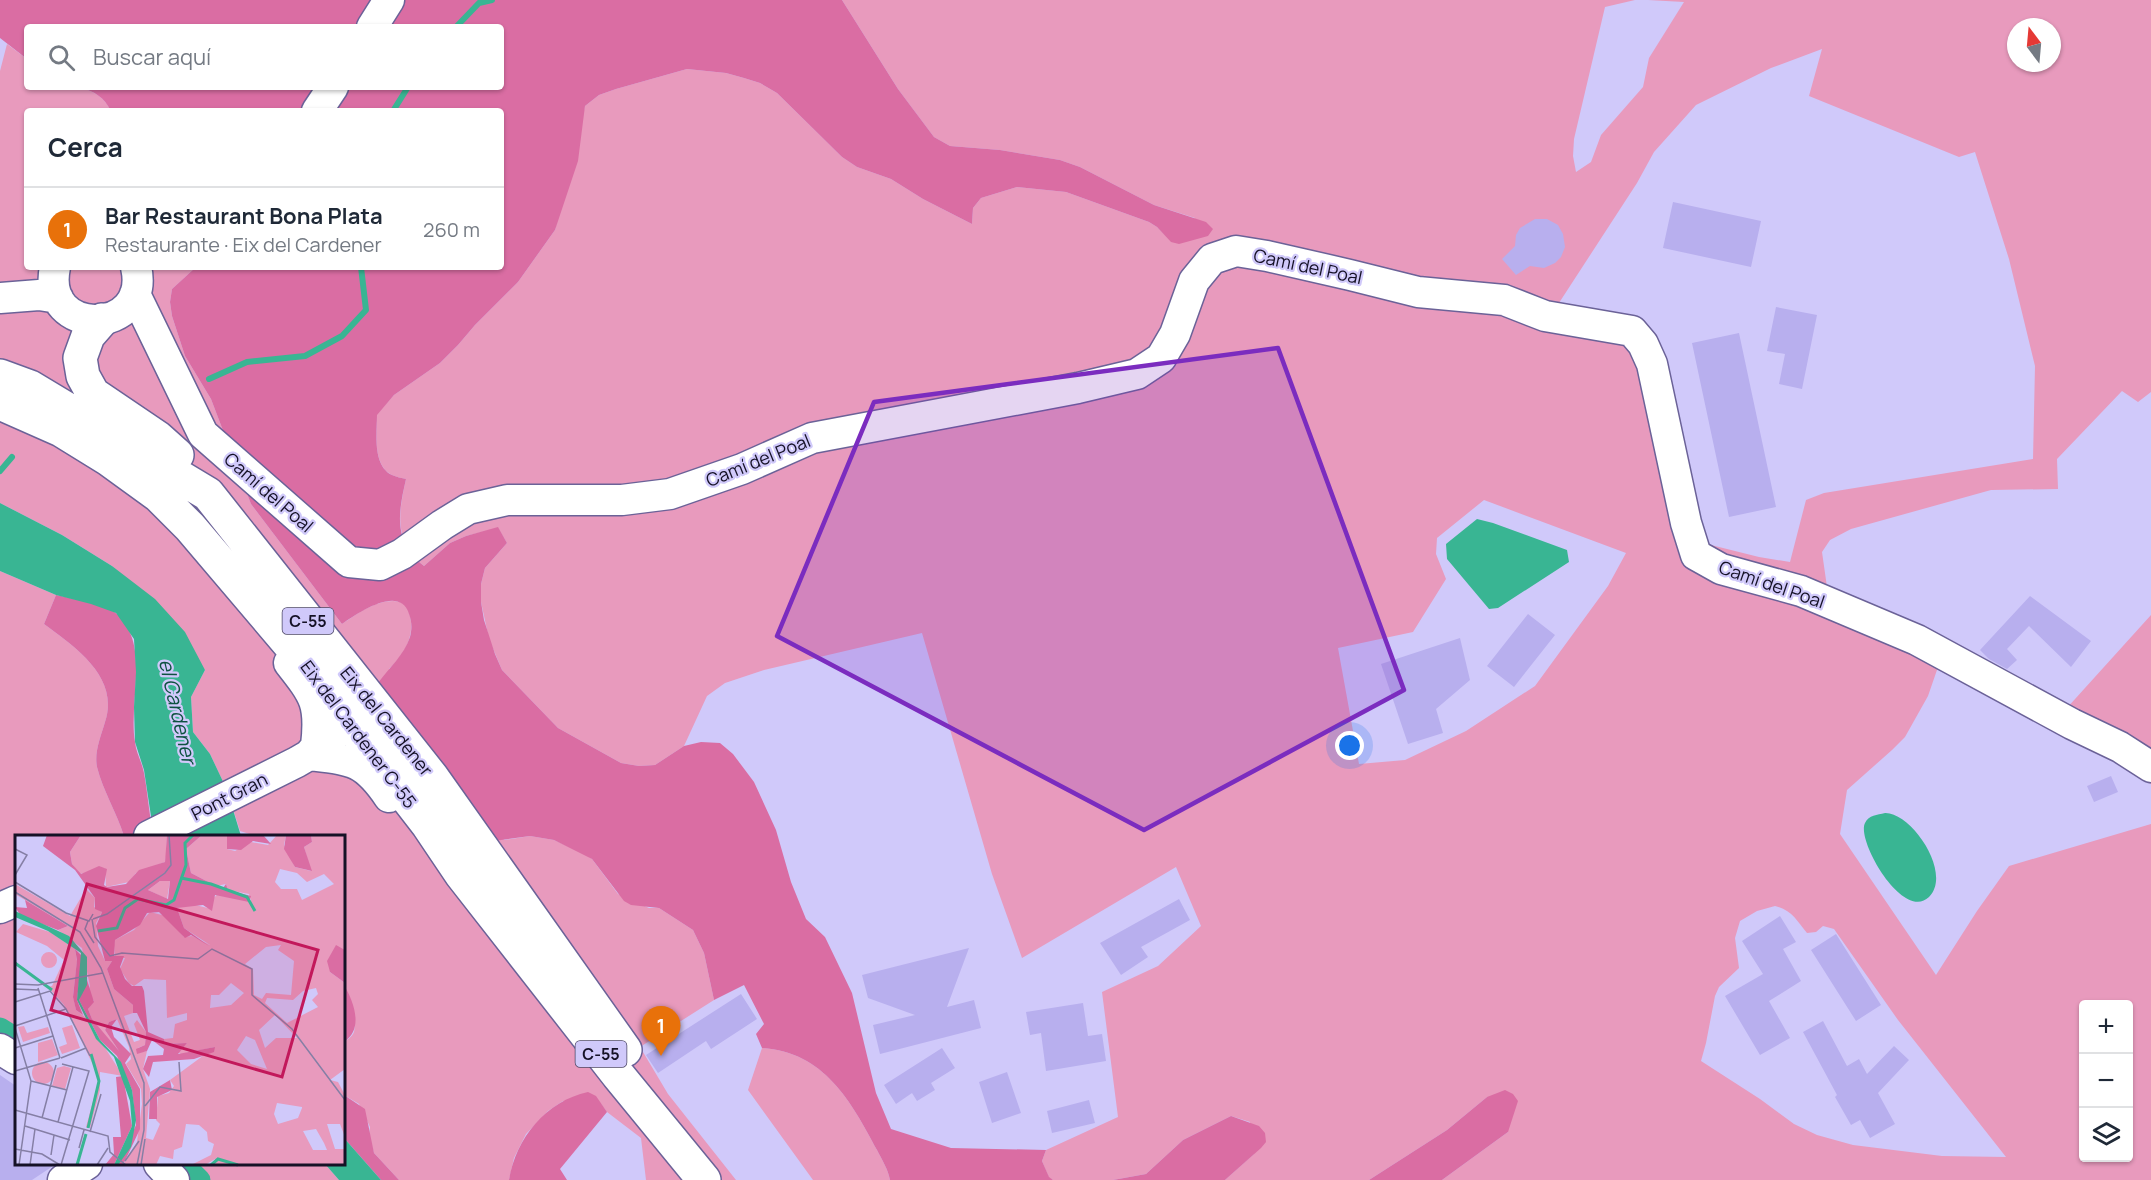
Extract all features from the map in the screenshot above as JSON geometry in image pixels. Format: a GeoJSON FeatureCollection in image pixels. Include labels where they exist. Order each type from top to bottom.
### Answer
{"type":"FeatureCollection","features":[{"type":"Feature","properties":{"kind":"main road"},"geometry":{"type":"LineString","coordinates":[[125,297],[88,336],[80,358],[83,376],[93,394],[158,438],[194,470],[208,494]]}},
{"type":"Feature","properties":{"kind":"main road","name":"Eix del Cardener"},"geometry":{"type":"LineString","coordinates":[[0,376],[30,387],[208,494],[432,777],[621,1043],[695,1168]]}},
{"type":"Feature","properties":{"kind":"main road","name":"Eix del Cardener C-55"},"geometry":{"type":"LineString","coordinates":[[0,403],[61,430],[159,495],[190,527],[330,692],[353,728],[428,825],[461,874]]}},
{"type":"Feature","properties":{"kind":"main road","name":"Eix del Cardener"},"geometry":{"type":"LineString","coordinates":[[461,874],[618,1075],[695,1168]]}},
{"type":"Feature","properties":{"kind":"street"},"geometry":{"type":"LineString","coordinates":[[374,24],[389,0]]}},
{"type":"Feature","properties":{"kind":"street"},"geometry":{"type":"LineString","coordinates":[[319,108],[331,90]]}},
{"type":"Feature","properties":{"kind":"street","name":"Camí del Poal"},"geometry":{"type":"LineString","coordinates":[[125,297],[133,323],[159,344],[203,434],[349,562],[380,566],[402,554],[468,509],[507,500],[622,500],[670,494],[742,469],[812,438],[1078,388],[1137,374],[1161,358],[1175,334],[1194,281],[1206,266],[1212,259],[1236,251],[1350,274],[1418,292],[1504,300],[1545,316],[1632,331],[1643,344],[1652,364],[1686,523],[1696,555],[1721,569],[1801,591],[1917,640],[2072,724],[2120,747],[2151,767]]}},
{"type":"Feature","properties":{"kind":"street"},"geometry":{"type":"LineString","coordinates":[[3,297],[39,282],[52,270]]}},
{"type":"Feature","properties":{"kind":"street"},"geometry":{"type":"LineString","coordinates":[[55,270],[54,286],[58,298],[66,309],[88,320],[125,297],[154,270]]}},
{"type":"Feature","properties":{"kind":"street"},"geometry":{"type":"LineString","coordinates":[[3,297],[39,295],[58,298]]}},
{"type":"Feature","properties":{"kind":"street"},"geometry":{"type":"LineString","coordinates":[[257,557],[282,606],[341,682],[357,716],[353,728],[378,738],[414,781],[495,896],[518,921],[548,941]]}},
{"type":"Feature","properties":{"kind":"street"},"geometry":{"type":"LineString","coordinates":[[259,608],[284,657],[303,681],[317,706],[319,721],[312,755],[350,762],[363,767],[374,776],[419,839],[461,874]]}},
{"type":"Feature","properties":{"kind":"street","name":"Pont Gran"},"geometry":{"type":"LineString","coordinates":[[153,835],[312,755],[345,743],[353,728]]}},
{"type":"Feature","properties":{"kind":"street"},"geometry":{"type":"LineString","coordinates":[[0,909],[15,902]]}},
{"type":"Feature","properties":{"kind":"street"},"geometry":{"type":"LineString","coordinates":[[0,1049],[15,1058]]}},
{"type":"Feature","properties":{"kind":"street"},"geometry":{"type":"LineString","coordinates":[[63,1180],[86,1165]]}},
{"type":"Feature","properties":{"kind":"street"},"geometry":{"type":"LineString","coordinates":[[160,1165],[174,1180]]}},
{"type":"Feature","properties":{"kind":"highlighted area"},"geometry":{"type":"Polygon","coordinates":[[[1278,348],[1404,690],[1144,830],[777,636],[874,402],[1278,348]]]}},
{"type":"Feature","properties":{"kind":"shaded area"},"geometry":{"type":"Polygon","coordinates":[[[0,0],[842,0],[898,89],[934,137],[950,146],[1000,150],[1060,160],[1080,167],[1154,205],[1206,222],[1213,229],[1208,236],[1179,244],[1171,242],[1149,222],[1066,192],[1017,187],[981,198],[973,208],[972,224],[923,199],[891,179],[857,167],[842,157],[777,93],[760,83],[726,73],[687,69],[599,95],[585,106],[578,161],[555,230],[518,282],[458,345],[440,363],[394,395],[377,415],[376,439],[381,464],[392,475],[406,479],[400,526],[407,547],[414,557],[424,566],[450,543],[498,527],[507,543],[485,568],[481,584],[484,620],[502,670],[558,728],[621,763],[639,766],[655,765],[684,746],[701,742],[720,743],[733,754],[754,782],[776,830],[791,882],[806,919],[825,937],[852,993],[876,1093],[891,1129],[951,1148],[1046,1150],[1042,1161],[1049,1177],[1053,1180],[890,1180],[885,1165],[857,1114],[833,1082],[819,1069],[802,1059],[784,1052],[762,1048],[756,1034],[764,1024],[744,985],[714,1000],[704,953],[693,930],[659,908],[631,905],[624,901],[592,859],[554,840],[530,836],[494,841],[378,683],[400,656],[410,637],[411,620],[404,605],[397,601],[378,604],[342,624],[251,504],[211,399],[185,356],[172,316],[170,302],[172,289],[193,270],[504,270],[504,108],[109,108],[98,96],[88,90],[504,90],[504,24],[24,24],[24,57],[0,38],[0,0]]]}},
{"type":"Feature","properties":{"kind":"shaded area"},"geometry":{"type":"Polygon","coordinates":[[[842,0],[1635,0],[1605,7],[1574,139],[1573,156],[1576,172],[1591,162],[1601,135],[1643,87],[1649,58],[1684,2],[1648,0],[2151,0],[2151,392],[2138,402],[2122,391],[2057,459],[2058,489],[1991,490],[1851,529],[1830,540],[1822,552],[1827,587],[2066,709],[2151,615],[2151,784],[2087,745],[1938,667],[1928,696],[1905,737],[1847,790],[1840,834],[1936,975],[2009,866],[2151,824],[2151,1180],[1442,1180],[1508,1132],[1487,1097],[1447,1130],[1369,1180],[1225,1180],[1254,1154],[1250,1122],[1231,1116],[1183,1140],[1146,1174],[1113,1180],[1053,1180],[1049,1178],[1042,1161],[1046,1150],[1118,1117],[1102,992],[1158,966],[1201,926],[1176,867],[1022,958],[992,874],[922,633],[764,670],[725,683],[707,696],[684,746],[655,765],[639,766],[621,763],[558,728],[502,670],[489,639],[481,602],[481,584],[485,568],[507,543],[498,528],[466,536],[450,543],[424,566],[414,556],[403,537],[400,515],[406,479],[394,476],[381,464],[376,439],[377,414],[394,395],[440,363],[458,345],[518,282],[555,230],[585,106],[599,95],[687,69],[726,73],[760,83],[777,93],[842,157],[857,167],[891,179],[923,199],[972,224],[973,208],[981,198],[1017,187],[1066,192],[1149,222],[1171,241],[1195,218],[1154,205],[1080,167],[1060,160],[1000,150],[950,146],[934,137],[898,89],[842,0]],[[1822,49],[1771,68],[1696,105],[1654,152],[1637,183],[1557,306],[1639,320],[1667,379],[1707,544],[1790,562],[1806,500],[1824,493],[2033,459],[2035,366],[2009,259],[1975,152],[1959,157],[1809,96],[1822,49]],[[1484,500],[1437,538],[1436,554],[1446,579],[1413,632],[1338,648],[1359,764],[1405,760],[1466,731],[1535,686],[1608,586],[1626,553],[1484,500]],[[1775,906],[1757,911],[1740,921],[1735,938],[1739,968],[1719,987],[1715,996],[1701,1061],[1794,1124],[1817,1135],[1853,1145],[1942,1156],[2006,1157],[1898,1020],[1834,929],[1823,926],[1816,932],[1807,933],[1790,913],[1781,908],[1775,906]]]}},
{"type":"Feature","properties":{"kind":"shaded area"},"geometry":{"type":"Polygon","coordinates":[[[7,44],[24,57],[24,90],[87,90],[96,94],[109,108],[24,108],[24,270],[193,270],[172,289],[170,302],[172,316],[185,356],[211,399],[251,504],[342,624],[379,603],[396,601],[406,606],[411,626],[408,642],[389,669],[504,840],[530,836],[554,840],[585,854],[592,859],[618,894],[649,908],[659,908],[693,930],[704,953],[714,1000],[640,1047],[668,1094],[736,1180],[646,1180],[641,1138],[607,1112],[601,1104],[563,1101],[548,1111],[526,1134],[514,1158],[509,1180],[399,1180],[374,1153],[369,1136],[370,1127],[359,1104],[345,1096],[345,1041],[352,1035],[355,1027],[345,988],[345,835],[253,835],[240,831],[227,790],[210,754],[193,732],[191,697],[205,670],[112,566],[62,535],[0,503],[0,71],[7,44]]]}},
{"type":"Feature","properties":{"kind":"shaded area"},"geometry":{"type":"Polygon","coordinates":[[[0,571],[56,595],[44,624],[81,653],[100,677],[106,691],[108,706],[96,761],[103,785],[124,835],[15,835],[15,1044],[0,1035],[0,571]]]}},
{"type":"Feature","properties":{"kind":"shaded area"},"geometry":{"type":"Polygon","coordinates":[[[56,595],[88,602],[112,611],[127,627],[136,658],[135,742],[144,773],[154,835],[124,835],[97,767],[98,744],[108,706],[106,691],[100,677],[81,653],[44,624],[56,595]]]}},
{"type":"Feature","properties":{"kind":"shaded area"},"geometry":{"type":"Polygon","coordinates":[[[345,987],[355,1015],[354,1030],[345,1041],[345,987]]]}},
{"type":"Feature","properties":{"kind":"shaded area"},"geometry":{"type":"Polygon","coordinates":[[[762,1048],[784,1052],[802,1059],[819,1069],[833,1082],[857,1114],[885,1165],[890,1180],[813,1180],[748,1090],[762,1048]]]}},
{"type":"Feature","properties":{"kind":"shaded area"},"geometry":{"type":"Polygon","coordinates":[[[1505,1090],[1513,1094],[1518,1101],[1508,1132],[1442,1180],[1369,1180],[1447,1130],[1487,1097],[1505,1090]]]}},
{"type":"Feature","properties":{"kind":"shaded area"},"geometry":{"type":"Polygon","coordinates":[[[588,1092],[596,1096],[607,1112],[560,1169],[567,1180],[509,1180],[518,1150],[535,1124],[559,1104],[588,1092]]]}},
{"type":"Feature","properties":{"kind":"shaded area"},"geometry":{"type":"Polygon","coordinates":[[[345,1096],[365,1109],[374,1153],[399,1180],[381,1180],[345,1139],[345,1096]]]}},
{"type":"Feature","properties":{"kind":"shaded area"},"geometry":{"type":"Polygon","coordinates":[[[1231,1116],[1259,1126],[1265,1133],[1266,1142],[1225,1180],[1113,1180],[1146,1174],[1183,1140],[1231,1116]]]}},
{"type":"Feature","properties":{"kind":"shaded area"},"geometry":{"type":"Polygon","coordinates":[[[178,1165],[326,1165],[339,1180],[192,1180],[178,1165]]]}},
{"type":"Feature","properties":{"kind":"water","name":"el Cardener"},"geometry":{"type":"Polygon","coordinates":[[[0,503],[62,535],[112,566],[155,599],[185,632],[205,670],[191,697],[193,732],[210,754],[227,790],[241,835],[154,835],[144,770],[135,742],[134,639],[116,613],[56,595],[0,571],[0,503]]]}},
{"type":"Feature","properties":{"kind":"water"},"geometry":{"type":"Polygon","coordinates":[[[1477,519],[1567,550],[1569,562],[1498,608],[1489,609],[1447,559],[1446,544],[1477,519]]]}},
{"type":"Feature","properties":{"kind":"water"},"geometry":{"type":"Polygon","coordinates":[[[1885,813],[1895,815],[1917,833],[1932,860],[1936,874],[1935,886],[1929,897],[1918,902],[1907,898],[1895,889],[1874,860],[1868,845],[1864,832],[1865,823],[1871,817],[1885,813]]]}},
{"type":"Feature","properties":{"kind":"water"},"geometry":{"type":"Polygon","coordinates":[[[345,1139],[381,1180],[339,1180],[326,1165],[345,1165],[345,1139]]]}},
{"type":"Feature","properties":{"kind":"building"},"geometry":{"type":"Polygon","coordinates":[[[1673,202],[1761,221],[1751,267],[1663,248],[1673,202]]]}},
{"type":"Feature","properties":{"kind":"building"},"geometry":{"type":"Polygon","coordinates":[[[1535,219],[1547,219],[1558,225],[1563,234],[1565,247],[1561,257],[1555,263],[1544,268],[1530,266],[1516,275],[1502,259],[1515,246],[1516,235],[1520,228],[1535,219]]]}},
{"type":"Feature","properties":{"kind":"building"},"geometry":{"type":"Polygon","coordinates":[[[1776,307],[1817,315],[1802,389],[1779,384],[1785,354],[1767,351],[1776,307]]]}},
{"type":"Feature","properties":{"kind":"building"},"geometry":{"type":"Polygon","coordinates":[[[1739,333],[1776,507],[1729,517],[1692,343],[1739,333]]]}},
{"type":"Feature","properties":{"kind":"building"},"geometry":{"type":"Polygon","coordinates":[[[2030,596],[2091,641],[2071,667],[2029,626],[2007,649],[2017,660],[2007,669],[1989,659],[1980,650],[2030,596]]]}},
{"type":"Feature","properties":{"kind":"building"},"geometry":{"type":"Polygon","coordinates":[[[1528,614],[1555,635],[1514,687],[1487,666],[1528,614]]]}},
{"type":"Feature","properties":{"kind":"building"},"geometry":{"type":"Polygon","coordinates":[[[1460,638],[1470,680],[1436,709],[1443,733],[1408,744],[1381,664],[1460,638]]]}},
{"type":"Feature","properties":{"kind":"building"},"geometry":{"type":"Polygon","coordinates":[[[2111,776],[2118,792],[2094,802],[2087,786],[2111,776]]]}},
{"type":"Feature","properties":{"kind":"building"},"geometry":{"type":"Polygon","coordinates":[[[1179,899],[1190,920],[1141,947],[1148,957],[1121,975],[1100,943],[1179,899]]]}},
{"type":"Feature","properties":{"kind":"building"},"geometry":{"type":"Polygon","coordinates":[[[1780,916],[1796,942],[1783,949],[1801,981],[1769,1001],[1790,1038],[1760,1055],[1725,996],[1763,974],[1742,941],[1780,916]]]}},
{"type":"Feature","properties":{"kind":"building"},"geometry":{"type":"Polygon","coordinates":[[[1836,934],[1881,1005],[1856,1021],[1811,950],[1836,934]]]}},
{"type":"Feature","properties":{"kind":"building"},"geometry":{"type":"Polygon","coordinates":[[[969,948],[947,1007],[974,1000],[981,1028],[880,1054],[873,1025],[915,1015],[868,998],[862,975],[969,948]]]}},
{"type":"Feature","properties":{"kind":"building"},"geometry":{"type":"Polygon","coordinates":[[[741,994],[757,1019],[711,1049],[706,1041],[658,1073],[646,1055],[741,994]]]}},
{"type":"Feature","properties":{"kind":"building"},"geometry":{"type":"Polygon","coordinates":[[[1083,1003],[1088,1036],[1102,1034],[1106,1061],[1046,1071],[1041,1033],[1030,1035],[1026,1012],[1083,1003]]]}},
{"type":"Feature","properties":{"kind":"building"},"geometry":{"type":"Polygon","coordinates":[[[1823,1021],[1847,1066],[1859,1059],[1867,1074],[1894,1046],[1909,1060],[1878,1093],[1895,1124],[1870,1138],[1860,1120],[1851,1125],[1803,1032],[1823,1021]]]}},
{"type":"Feature","properties":{"kind":"building"},"geometry":{"type":"Polygon","coordinates":[[[942,1048],[955,1068],[931,1083],[935,1090],[917,1101],[912,1093],[896,1104],[884,1085],[942,1048]]]}},
{"type":"Feature","properties":{"kind":"building"},"geometry":{"type":"Polygon","coordinates":[[[1007,1072],[1021,1113],[992,1123],[979,1082],[1007,1072]]]}},
{"type":"Feature","properties":{"kind":"building"},"geometry":{"type":"Polygon","coordinates":[[[0,1075],[15,1085],[15,1165],[54,1165],[32,1180],[0,1180],[0,1075]]]}},
{"type":"Feature","properties":{"kind":"building"},"geometry":{"type":"Polygon","coordinates":[[[1089,1100],[1095,1123],[1052,1133],[1047,1111],[1089,1100]]]}},
{"type":"Feature","properties":{"kind":"waterway"},"geometry":{"type":"LineString","coordinates":[[459,24],[479,3],[492,0]]}},
{"type":"Feature","properties":{"kind":"waterway"},"geometry":{"type":"LineString","coordinates":[[395,108],[406,90]]}},
{"type":"Feature","properties":{"kind":"waterway"},"geometry":{"type":"LineString","coordinates":[[209,379],[247,362],[305,356],[342,336],[366,310],[361,270]]}},
{"type":"Feature","properties":{"kind":"waterway"},"geometry":{"type":"LineString","coordinates":[[0,471],[12,457]]}},
{"type":"Feature","properties":{"kind":"waterway"},"geometry":{"type":"LineString","coordinates":[[0,1028],[15,1037]]}},
{"type":"Feature","properties":{"kind":"waterway"},"geometry":{"type":"LineString","coordinates":[[185,1165],[200,1180]]}},
{"type":"Feature","properties":{"kind":"place","name":"Bar Restaurant Bona Plata"},"geometry":{"type":"Point","coordinates":[661,1056]}}]}
